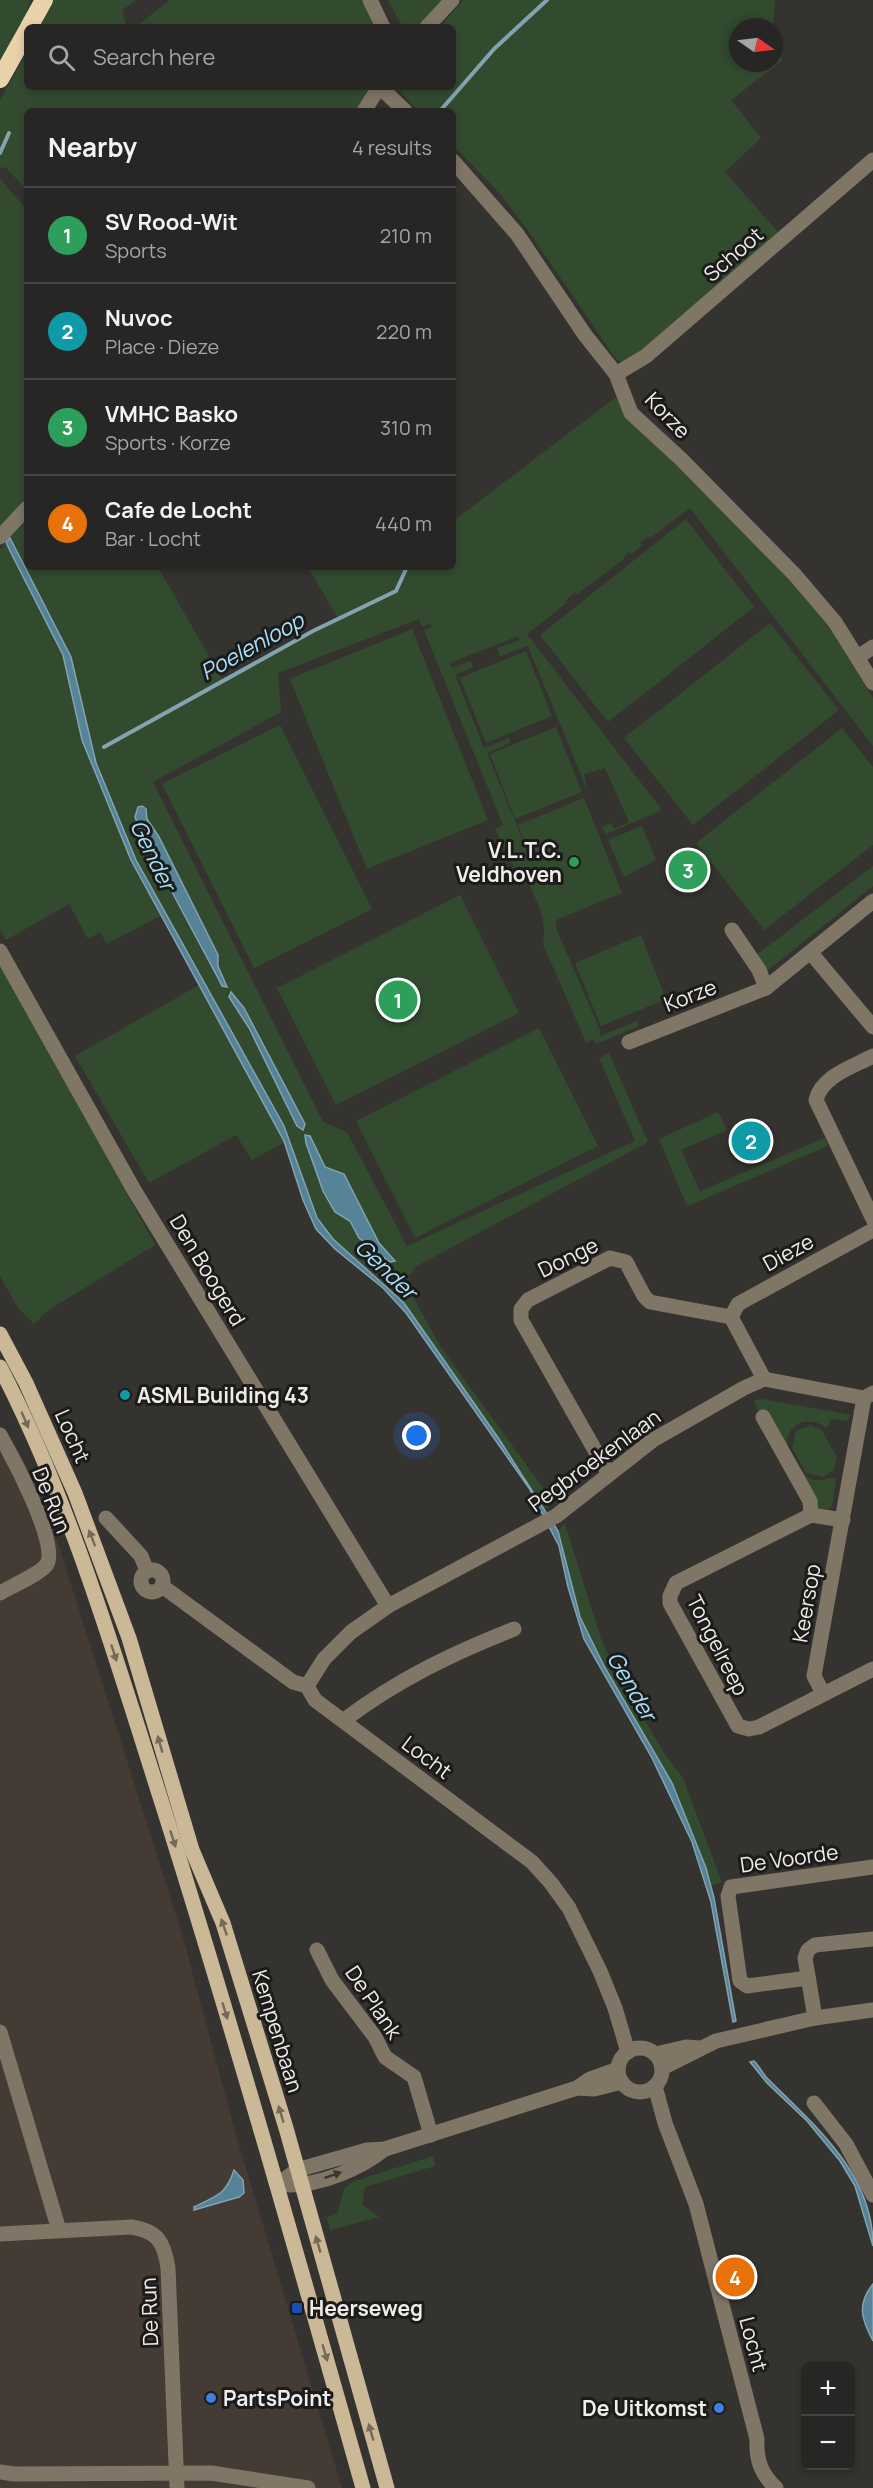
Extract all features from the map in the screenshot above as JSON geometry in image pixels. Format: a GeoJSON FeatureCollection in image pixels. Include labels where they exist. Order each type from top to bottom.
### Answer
{"type":"FeatureCollection","features":[{"type":"Feature","properties":{"kind":"highway"},"geometry":{"type":"LineString","coordinates":[[31,24],[44,0]]}},
{"type":"Feature","properties":{"kind":"highway"},"geometry":{"type":"LineString","coordinates":[[0,79],[24,36]]}},
{"type":"Feature","properties":{"kind":"main road","name":"Locht"},"geometry":{"type":"LineString","coordinates":[[0,1334],[27,1383],[75,1493],[113,1593]]}},
{"type":"Feature","properties":{"kind":"main road","name":"Locht"},"geometry":{"type":"LineString","coordinates":[[0,1367],[61,1503],[96,1598],[184,1874],[277,2185]]}},
{"type":"Feature","properties":{"kind":"main road","name":"Kempenbaan"},"geometry":{"type":"LineString","coordinates":[[113,1593],[129,1638],[192,1850],[223,1923],[302,2185],[387,2488]]}},
{"type":"Feature","properties":{"kind":"main road"},"geometry":{"type":"LineString","coordinates":[[277,2185],[363,2488]]}},
{"type":"Feature","properties":{"kind":"street"},"geometry":{"type":"LineString","coordinates":[[370,0],[382,24]]}},
{"type":"Feature","properties":{"kind":"street"},"geometry":{"type":"LineString","coordinates":[[430,24],[452,0]]}},
{"type":"Feature","properties":{"kind":"street"},"geometry":{"type":"LineString","coordinates":[[366,108],[378,90]]}},
{"type":"Feature","properties":{"kind":"street"},"geometry":{"type":"LineString","coordinates":[[383,90],[402,108]]}},
{"type":"Feature","properties":{"kind":"street","name":"Schoot"},"geometry":{"type":"LineString","coordinates":[[616,374],[646,356],[873,160]]}},
{"type":"Feature","properties":{"kind":"street","name":"Korze"},"geometry":{"type":"LineString","coordinates":[[456,164],[517,234],[585,335],[616,374],[631,413],[681,459],[795,575],[835,622],[873,683]]}},
{"type":"Feature","properties":{"kind":"street"},"geometry":{"type":"LineString","coordinates":[[0,537],[24,511]]}},
{"type":"Feature","properties":{"kind":"street"},"geometry":{"type":"LineString","coordinates":[[858,657],[873,647]]}},
{"type":"Feature","properties":{"kind":"street","name":"Korze"},"geometry":{"type":"LineString","coordinates":[[629,1042],[766,988],[873,902]]}},
{"type":"Feature","properties":{"kind":"street"},"geometry":{"type":"LineString","coordinates":[[732,930],[759,970],[766,988]]}},
{"type":"Feature","properties":{"kind":"street","name":"Den Boogerd"},"geometry":{"type":"LineString","coordinates":[[0,951],[134,1190],[388,1606]]}},
{"type":"Feature","properties":{"kind":"street"},"geometry":{"type":"LineString","coordinates":[[812,952],[873,1027]]}},
{"type":"Feature","properties":{"kind":"street"},"geometry":{"type":"LineString","coordinates":[[873,1056],[828,1080],[819,1091],[816,1100],[873,1219]]}},
{"type":"Feature","properties":{"kind":"street","name":"Dieze"},"geometry":{"type":"LineString","coordinates":[[731,1317],[738,1304],[873,1230]]}},
{"type":"Feature","properties":{"kind":"street","name":"Donge"},"geometry":{"type":"LineString","coordinates":[[608,1473],[521,1320],[524,1304],[599,1263],[615,1257],[626,1262],[644,1296],[650,1302],[731,1317]]}},
{"type":"Feature","properties":{"kind":"street"},"geometry":{"type":"LineString","coordinates":[[731,1317],[764,1379],[869,1396]]}},
{"type":"Feature","properties":{"kind":"street","name":"Pegbroekenlaan"},"geometry":{"type":"LineString","coordinates":[[307,1686],[324,1659],[351,1632],[388,1606],[540,1526],[653,1440],[764,1379]]}},
{"type":"Feature","properties":{"kind":"street","name":"Keersop"},"geometry":{"type":"LineString","coordinates":[[823,1693],[814,1676],[869,1396]]}},
{"type":"Feature","properties":{"kind":"street"},"geometry":{"type":"LineString","coordinates":[[763,1417],[810,1501],[812,1515],[843,1520]]}},
{"type":"Feature","properties":{"kind":"street","name":"De Run"},"geometry":{"type":"LineString","coordinates":[[0,1436],[47,1537],[50,1557],[46,1567],[0,1593]]}},
{"type":"Feature","properties":{"kind":"street","name":"Tongelreep"},"geometry":{"type":"LineString","coordinates":[[812,1515],[676,1583],[670,1596],[670,1603],[738,1726],[749,1729],[759,1727],[823,1693],[871,1676]]}},
{"type":"Feature","properties":{"kind":"street","name":"Locht"},"geometry":{"type":"LineString","coordinates":[[106,1518],[141,1556],[147,1571],[154,1569],[161,1573],[164,1579],[162,1586],[293,1682],[307,1686],[315,1700],[531,1862],[551,1883],[569,1908],[634,2050]]}},
{"type":"Feature","properties":{"kind":"street"},"geometry":{"type":"LineString","coordinates":[[344,1720],[373,1698],[450,1654],[514,1629]]}},
{"type":"Feature","properties":{"kind":"street","name":"De Voorde"},"geometry":{"type":"LineString","coordinates":[[808,1978],[747,1986],[740,1981],[728,1896],[731,1887],[873,1867]]}},
{"type":"Feature","properties":{"kind":"street"},"geometry":{"type":"LineString","coordinates":[[815,2018],[805,1958],[808,1950],[815,1945],[873,1939]]}},
{"type":"Feature","properties":{"kind":"street","name":"De Plank"},"geometry":{"type":"LineString","coordinates":[[317,1950],[333,1980],[375,2037],[385,2057],[414,2077],[431,2134]]}},
{"type":"Feature","properties":{"kind":"street"},"geometry":{"type":"LineString","coordinates":[[659,2061],[659,2081],[649,2089],[628,2088],[620,2076],[623,2056],[634,2050],[659,2061],[699,2048],[815,2018],[873,2010]]}},
{"type":"Feature","properties":{"kind":"street"},"geometry":{"type":"LineString","coordinates":[[0,2032],[59,2230]]}},
{"type":"Feature","properties":{"kind":"street"},"geometry":{"type":"LineString","coordinates":[[277,2185],[297,2170],[367,2150],[385,2149],[577,2088],[590,2079],[620,2076]]}},
{"type":"Feature","properties":{"kind":"street","name":"Locht"},"geometry":{"type":"LineString","coordinates":[[649,2089],[665,2123],[696,2204],[757,2439],[765,2453],[778,2488]]}},
{"type":"Feature","properties":{"kind":"street"},"geometry":{"type":"LineString","coordinates":[[814,2103],[846,2144],[873,2195]]}},
{"type":"Feature","properties":{"kind":"street"},"geometry":{"type":"LineString","coordinates":[[277,2185],[302,2185],[370,2161],[385,2149]]}},
{"type":"Feature","properties":{"kind":"street","name":"De Run"},"geometry":{"type":"LineString","coordinates":[[0,2234],[131,2227],[147,2229],[156,2235],[165,2250],[177,2488]]}},
{"type":"Feature","properties":{"kind":"street"},"geometry":{"type":"LineString","coordinates":[[0,2472],[14,2474],[211,2473],[308,2488]]}},
{"type":"Feature","properties":{"kind":"shaded area"},"geometry":{"type":"Polygon","coordinates":[[[0,1425],[52,1525],[182,1934],[236,2135],[342,2488],[0,2488],[0,1425]]]}},
{"type":"Feature","properties":{"kind":"green space"},"geometry":{"type":"Polygon","coordinates":[[[0,0],[31,0],[19,32],[0,67],[0,0]]]}},
{"type":"Feature","properties":{"kind":"green space"},"geometry":{"type":"Polygon","coordinates":[[[51,0],[136,0],[122,10],[126,24],[41,24],[51,0]]]}},
{"type":"Feature","properties":{"kind":"green space"},"geometry":{"type":"Polygon","coordinates":[[[170,0],[366,0],[379,24],[139,24],[170,0]]]}},
{"type":"Feature","properties":{"kind":"green space"},"geometry":{"type":"Polygon","coordinates":[[[388,0],[444,0],[422,24],[400,24],[388,0]]]}},
{"type":"Feature","properties":{"kind":"green space"},"geometry":{"type":"Polygon","coordinates":[[[463,0],[775,0],[774,18],[729,18],[729,72],[768,72],[731,100],[761,138],[725,172],[779,233],[629,361],[623,363],[616,359],[527,229],[501,195],[456,148],[456,108],[415,108],[399,90],[456,90],[456,24],[443,24],[463,0]]]}},
{"type":"Feature","properties":{"kind":"green space"},"geometry":{"type":"Polygon","coordinates":[[[24,57],[24,90],[368,90],[357,108],[24,108],[24,187],[5,167],[0,168],[0,100],[24,57]]]}},
{"type":"Feature","properties":{"kind":"green space"},"geometry":{"type":"Polygon","coordinates":[[[0,179],[24,207],[24,504],[0,528],[0,179]]]}},
{"type":"Feature","properties":{"kind":"green space"},"geometry":{"type":"Polygon","coordinates":[[[615,398],[620,398],[821,613],[873,698],[873,746],[690,508],[650,538],[648,536],[640,543],[642,546],[631,554],[628,552],[623,560],[577,594],[575,592],[566,600],[568,602],[527,634],[662,810],[606,834],[602,827],[611,823],[614,829],[629,822],[605,768],[584,774],[588,792],[528,646],[500,656],[497,648],[520,640],[518,636],[450,663],[452,668],[471,661],[473,667],[455,675],[484,748],[509,738],[510,743],[487,753],[534,867],[518,825],[584,798],[622,893],[556,920],[556,928],[600,1030],[600,1036],[637,1021],[639,1026],[596,1044],[594,1039],[587,1042],[587,1045],[543,944],[544,928],[541,912],[527,881],[519,885],[521,881],[495,829],[503,825],[424,630],[431,627],[430,624],[422,627],[419,619],[278,673],[281,712],[153,782],[323,1122],[347,1132],[407,1246],[635,1141],[599,1058],[609,1053],[648,1142],[417,1266],[408,1277],[413,1297],[440,1346],[554,1503],[544,1510],[520,1470],[404,1303],[333,1239],[317,1218],[284,1126],[136,860],[96,763],[71,657],[26,570],[160,570],[223,681],[339,620],[310,570],[456,570],[456,519],[615,398]],[[139,806],[137,826],[157,868],[224,987],[218,954],[159,837],[147,819],[146,809],[139,806]],[[235,994],[239,1012],[299,1128],[305,1124],[235,994]],[[305,1135],[323,1191],[335,1212],[350,1221],[359,1238],[390,1262],[395,1261],[379,1244],[340,1171],[325,1167],[305,1135]]]}},
{"type":"Feature","properties":{"kind":"green space"},"geometry":{"type":"Polygon","coordinates":[[[686,519],[754,607],[608,722],[540,635],[686,519]]]}},
{"type":"Feature","properties":{"kind":"green space"},"geometry":{"type":"Polygon","coordinates":[[[24,523],[24,565],[10,538],[24,523]]]}},
{"type":"Feature","properties":{"kind":"green space"},"geometry":{"type":"Polygon","coordinates":[[[6,542],[63,655],[89,760],[131,860],[160,916],[107,944],[100,932],[88,939],[69,904],[6,940],[0,930],[0,550],[6,542]]]}},
{"type":"Feature","properties":{"kind":"green space"},"geometry":{"type":"Polygon","coordinates":[[[770,623],[839,710],[693,825],[624,738],[770,623]]]}},
{"type":"Feature","properties":{"kind":"green space"},"geometry":{"type":"Polygon","coordinates":[[[412,629],[488,820],[367,869],[290,679],[412,629]]]}},
{"type":"Feature","properties":{"kind":"green space"},"geometry":{"type":"Polygon","coordinates":[[[526,651],[552,716],[486,743],[460,678],[526,651]]]}},
{"type":"Feature","properties":{"kind":"green space"},"geometry":{"type":"Polygon","coordinates":[[[280,725],[372,909],[254,968],[162,784],[280,725]]]}},
{"type":"Feature","properties":{"kind":"green space"},"geometry":{"type":"Polygon","coordinates":[[[556,727],[582,792],[515,819],[490,754],[556,727]]]}},
{"type":"Feature","properties":{"kind":"green space"},"geometry":{"type":"Polygon","coordinates":[[[842,728],[873,767],[873,845],[764,930],[696,843],[842,728]]]}},
{"type":"Feature","properties":{"kind":"green space"},"geometry":{"type":"Polygon","coordinates":[[[642,826],[656,860],[624,877],[608,840],[642,826]]]}},
{"type":"Feature","properties":{"kind":"green space"},"geometry":{"type":"Polygon","coordinates":[[[873,866],[873,886],[766,972],[755,956],[873,866]]]}},
{"type":"Feature","properties":{"kind":"green space"},"geometry":{"type":"Polygon","coordinates":[[[460,895],[519,1013],[336,1105],[277,988],[460,895]]]}},
{"type":"Feature","properties":{"kind":"green space"},"geometry":{"type":"Polygon","coordinates":[[[641,935],[666,999],[601,1026],[588,995],[594,992],[588,994],[575,963],[641,935]]]}},
{"type":"Feature","properties":{"kind":"green space"},"geometry":{"type":"Polygon","coordinates":[[[0,961],[155,1245],[47,1311],[34,1324],[18,1308],[0,1276],[0,961]]]}},
{"type":"Feature","properties":{"kind":"green space"},"geometry":{"type":"Polygon","coordinates":[[[199,985],[285,1142],[252,1160],[236,1135],[149,1183],[75,1056],[199,985]]]}},
{"type":"Feature","properties":{"kind":"green space"},"geometry":{"type":"Polygon","coordinates":[[[539,1028],[598,1146],[415,1238],[356,1121],[539,1028]]]}},
{"type":"Feature","properties":{"kind":"green space"},"geometry":{"type":"Polygon","coordinates":[[[718,1112],[727,1130],[681,1150],[700,1191],[825,1138],[828,1146],[687,1206],[659,1139],[718,1112]]]}},
{"type":"Feature","properties":{"kind":"green space"},"geometry":{"type":"Polygon","coordinates":[[[762,1399],[851,1415],[847,1421],[832,1419],[826,1428],[814,1422],[802,1422],[792,1429],[787,1441],[788,1448],[805,1475],[814,1480],[833,1477],[836,1479],[832,1506],[827,1510],[818,1508],[767,1415],[762,1417],[753,1401],[762,1399]]]}},
{"type":"Feature","properties":{"kind":"green space"},"geometry":{"type":"Polygon","coordinates":[[[811,1425],[822,1431],[837,1457],[834,1470],[823,1477],[806,1473],[792,1448],[796,1431],[811,1425]]]}},
{"type":"Feature","properties":{"kind":"green space"},"geometry":{"type":"Polygon","coordinates":[[[565,1524],[601,1639],[619,1677],[664,1753],[683,1778],[722,1883],[711,1885],[672,1783],[604,1666],[580,1617],[558,1531],[565,1524]]]}},
{"type":"Feature","properties":{"kind":"green space"},"geometry":{"type":"Polygon","coordinates":[[[433,2156],[435,2166],[365,2187],[362,2205],[379,2217],[330,2230],[327,2217],[337,2214],[344,2189],[352,2182],[433,2156]]]}},
{"type":"Feature","properties":{"kind":"water"},"geometry":{"type":"Polygon","coordinates":[[[10,538],[24,565],[24,570],[26,570],[71,657],[96,763],[136,860],[284,1126],[317,1218],[333,1239],[404,1303],[499,1439],[558,1531],[580,1617],[604,1666],[672,1783],[706,1868],[714,1898],[736,2021],[733,2022],[711,1902],[692,1842],[652,1758],[584,1639],[568,1587],[559,1546],[529,1488],[406,1313],[383,1288],[335,1249],[316,1229],[303,1200],[284,1141],[131,860],[82,740],[63,655],[6,542],[10,538]]]}},
{"type":"Feature","properties":{"kind":"water","name":"Gender"},"geometry":{"type":"Polygon","coordinates":[[[142,806],[146,809],[147,819],[159,837],[218,955],[218,966],[227,987],[222,986],[142,836],[135,817],[138,807],[142,806]]]}},
{"type":"Feature","properties":{"kind":"water"},"geometry":{"type":"Polygon","coordinates":[[[231,992],[244,1008],[305,1124],[303,1130],[297,1126],[249,1028],[229,997],[231,992]]]}},
{"type":"Feature","properties":{"kind":"water"},"geometry":{"type":"Polygon","coordinates":[[[305,1135],[310,1136],[325,1167],[344,1174],[379,1243],[395,1261],[390,1262],[359,1238],[350,1221],[335,1212],[323,1191],[305,1135]]]}},
{"type":"Feature","properties":{"kind":"water"},"geometry":{"type":"Polygon","coordinates":[[[754,2061],[768,2079],[822,2133],[852,2173],[863,2196],[870,2220],[873,2246],[855,2186],[840,2161],[807,2121],[767,2083],[750,2062],[754,2061]]]}},
{"type":"Feature","properties":{"kind":"water"},"geometry":{"type":"Polygon","coordinates":[[[234,2170],[243,2180],[244,2193],[239,2197],[194,2210],[194,2207],[224,2190],[234,2170]]]}},
{"type":"Feature","properties":{"kind":"water"},"geometry":{"type":"Polygon","coordinates":[[[873,2284],[873,2341],[862,2312],[864,2299],[873,2284]]]}},
{"type":"Feature","properties":{"kind":"waterway","name":"Poelenloop"},"geometry":{"type":"LineString","coordinates":[[443,108],[494,49],[547,0]]}},
{"type":"Feature","properties":{"kind":"waterway"},"geometry":{"type":"LineString","coordinates":[[0,153],[9,133]]}},
{"type":"Feature","properties":{"kind":"waterway","name":"Poelenloop"},"geometry":{"type":"LineString","coordinates":[[104,747],[313,631],[396,591],[406,570]]}},
{"type":"Feature","properties":{"kind":"place","name":"V.L.T.C. Veldhoven"},"geometry":{"type":"Point","coordinates":[574,862]}},
{"type":"Feature","properties":{"kind":"place","name":"VMHC Basko"},"geometry":{"type":"Point","coordinates":[688,870]}},
{"type":"Feature","properties":{"kind":"place","name":"SV Rood-Wit"},"geometry":{"type":"Point","coordinates":[398,1000]}},
{"type":"Feature","properties":{"kind":"place","name":"Nuvoc"},"geometry":{"type":"Point","coordinates":[751,1141]}},
{"type":"Feature","properties":{"kind":"place","name":"ASML Building 43"},"geometry":{"type":"Point","coordinates":[125,1395]}},
{"type":"Feature","properties":{"kind":"place","name":"Cafe de Locht"},"geometry":{"type":"Point","coordinates":[735,2277]}},
{"type":"Feature","properties":{"kind":"place","name":"Heerseweg"},"geometry":{"type":"Point","coordinates":[297,2308]}},
{"type":"Feature","properties":{"kind":"place","name":"PartsPoint"},"geometry":{"type":"Point","coordinates":[211,2398]}},
{"type":"Feature","properties":{"kind":"place","name":"De Uitkomst"},"geometry":{"type":"Point","coordinates":[719,2408]}}]}
